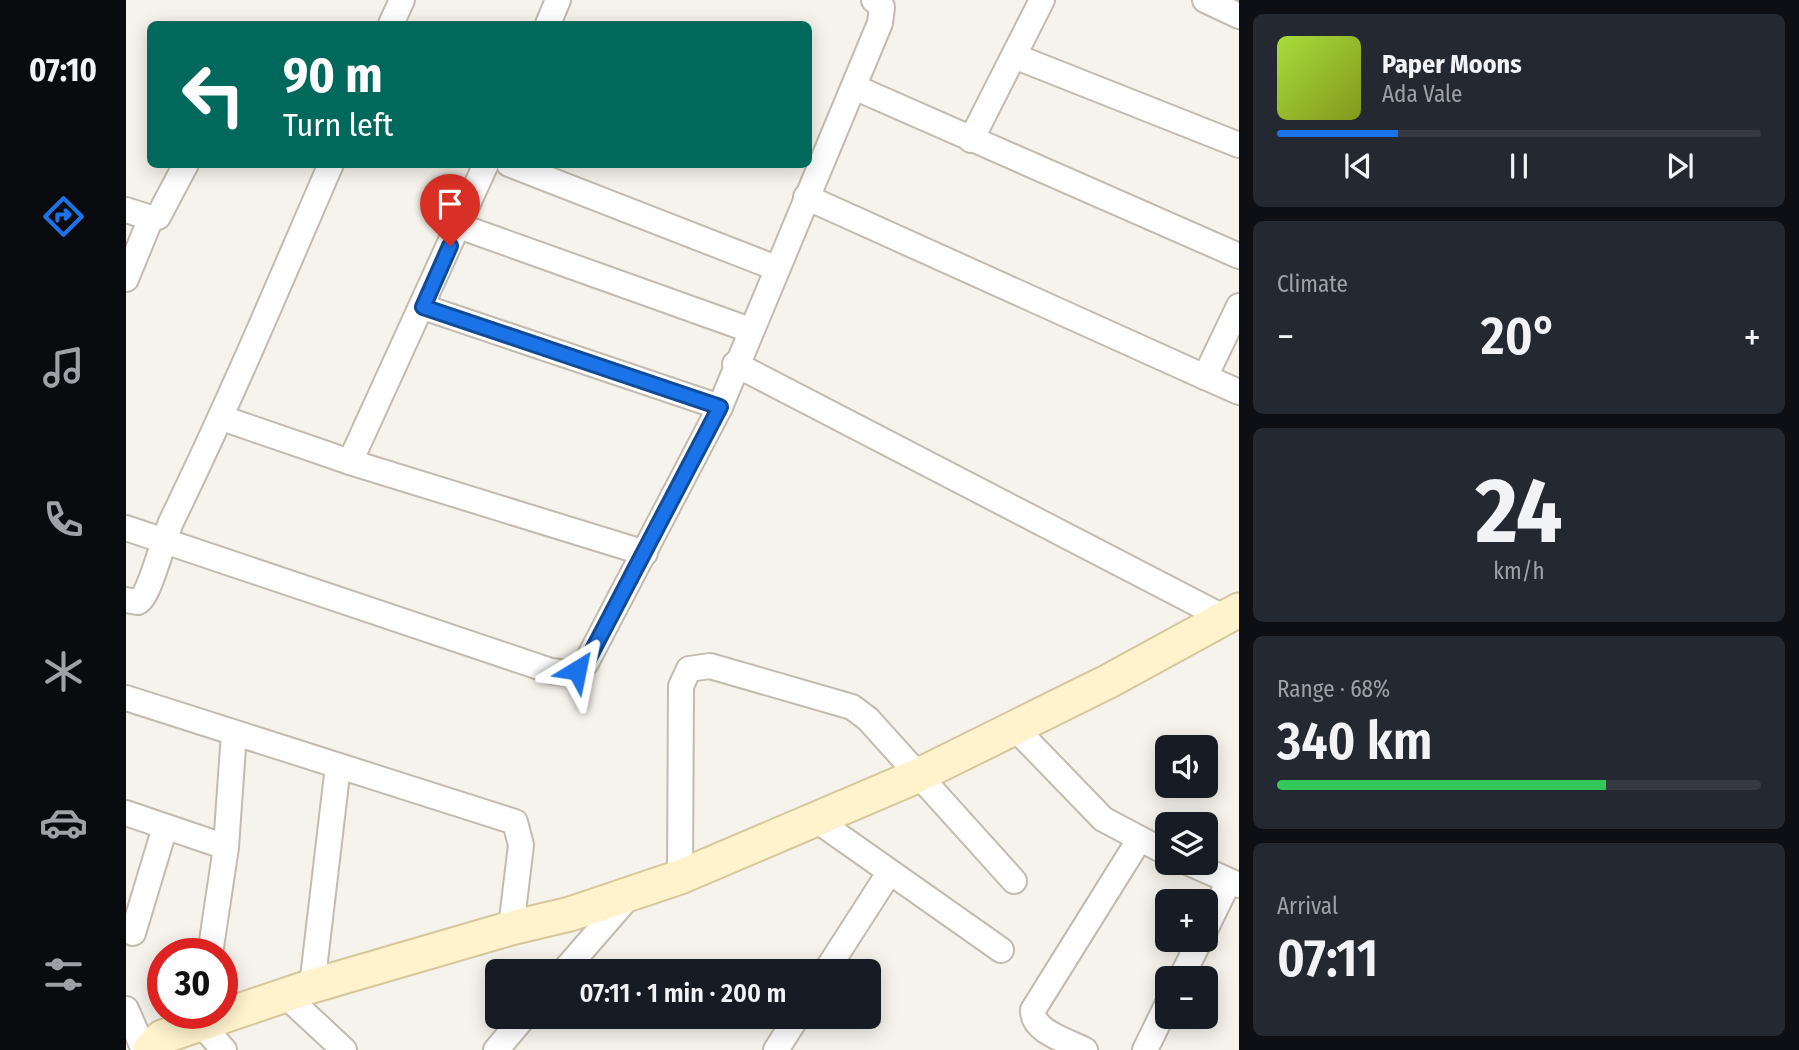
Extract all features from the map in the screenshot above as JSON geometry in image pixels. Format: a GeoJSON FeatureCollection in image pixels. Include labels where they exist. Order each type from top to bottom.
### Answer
{"type":"FeatureCollection","features":[{"type":"Feature","properties":{"kind":"street"},"geometry":{"type":"LineString","coordinates":[[392,21],[402,0]]}},
{"type":"Feature","properties":{"kind":"street"},"geometry":{"type":"LineString","coordinates":[[549,21],[558,0]]}},
{"type":"Feature","properties":{"kind":"street"},"geometry":{"type":"LineString","coordinates":[[126,528],[538,667],[566,673],[577,670],[586,663],[720,407],[735,364],[883,14],[882,7],[874,0]]}},
{"type":"Feature","properties":{"kind":"street"},"geometry":{"type":"LineString","coordinates":[[971,140],[1042,0]]}},
{"type":"Feature","properties":{"kind":"street"},"geometry":{"type":"LineString","coordinates":[[1205,0],[1239,16]]}},
{"type":"Feature","properties":{"kind":"street"},"geometry":{"type":"LineString","coordinates":[[1014,56],[1239,145]]}},
{"type":"Feature","properties":{"kind":"street"},"geometry":{"type":"LineString","coordinates":[[854,87],[1239,256]]}},
{"type":"Feature","properties":{"kind":"street"},"geometry":{"type":"LineString","coordinates":[[126,279],[151,218],[163,212],[184,168]]}},
{"type":"Feature","properties":{"kind":"street"},"geometry":{"type":"LineString","coordinates":[[126,600],[138,602],[146,596],[162,541],[222,418],[329,168]]}},
{"type":"Feature","properties":{"kind":"street"},"geometry":{"type":"LineString","coordinates":[[350,462],[484,168]]}},
{"type":"Feature","properties":{"kind":"street"},"geometry":{"type":"LineString","coordinates":[[519,168],[776,268]]}},
{"type":"Feature","properties":{"kind":"street"},"geometry":{"type":"LineString","coordinates":[[806,197],[1239,393]]}},
{"type":"Feature","properties":{"kind":"street"},"geometry":{"type":"LineString","coordinates":[[126,210],[151,218]]}},
{"type":"Feature","properties":{"kind":"street"},"geometry":{"type":"LineString","coordinates":[[459,226],[750,330]]}},
{"type":"Feature","properties":{"kind":"street"},"geometry":{"type":"LineString","coordinates":[[1205,377],[1239,306]]}},
{"type":"Feature","properties":{"kind":"street"},"geometry":{"type":"LineString","coordinates":[[423,307],[720,407]]}},
{"type":"Feature","properties":{"kind":"street"},"geometry":{"type":"LineString","coordinates":[[735,364],[1231,614]]}},
{"type":"Feature","properties":{"kind":"street"},"geometry":{"type":"LineString","coordinates":[[222,418],[350,462],[645,552]]}},
{"type":"Feature","properties":{"kind":"street"},"geometry":{"type":"LineString","coordinates":[[238,1007],[510,928],[570,914],[680,877],[918,776],[1109,681],[1231,614]]}},
{"type":"Feature","properties":{"kind":"street"},"geometry":{"type":"LineString","coordinates":[[680,877],[681,686],[684,675],[696,666],[710,666],[852,708],[868,719],[1014,881]]}},
{"type":"Feature","properties":{"kind":"street"},"geometry":{"type":"LineString","coordinates":[[126,698],[515,822],[521,845],[510,928]]}},
{"type":"Feature","properties":{"kind":"street"},"geometry":{"type":"LineString","coordinates":[[1016,729],[1103,819],[1155,847]]}},
{"type":"Feature","properties":{"kind":"street"},"geometry":{"type":"LineString","coordinates":[[212,938],[226,847],[233,733]]}},
{"type":"Feature","properties":{"kind":"street"},"geometry":{"type":"LineString","coordinates":[[338,766],[299,990],[344,1050]]}},
{"type":"Feature","properties":{"kind":"street"},"geometry":{"type":"LineString","coordinates":[[126,813],[226,847]]}},
{"type":"Feature","properties":{"kind":"street"},"geometry":{"type":"LineString","coordinates":[[815,819],[1001,950]]}},
{"type":"Feature","properties":{"kind":"street"},"geometry":{"type":"LineString","coordinates":[[133,933],[165,827]]}},
{"type":"Feature","properties":{"kind":"street"},"geometry":{"type":"LineString","coordinates":[[1085,1050],[1038,1026],[1032,1018],[1032,1010],[1139,840]]}},
{"type":"Feature","properties":{"kind":"street"},"geometry":{"type":"LineString","coordinates":[[834,959],[889,873]]}},
{"type":"Feature","properties":{"kind":"street"},"geometry":{"type":"LineString","coordinates":[[1216,875],[1234,883],[1218,909]]}},
{"type":"Feature","properties":{"kind":"street"},"geometry":{"type":"LineString","coordinates":[[574,959],[630,895]]}},
{"type":"Feature","properties":{"kind":"street"},"geometry":{"type":"LineString","coordinates":[[126,1009],[144,1050]]}},
{"type":"Feature","properties":{"kind":"street"},"geometry":{"type":"LineString","coordinates":[[1144,1050],[1155,1028]]}},
{"type":"Feature","properties":{"kind":"street"},"geometry":{"type":"LineString","coordinates":[[150,1050],[162,1037],[178,1029]]}},
{"type":"Feature","properties":{"kind":"street"},"geometry":{"type":"LineString","coordinates":[[208,1029],[224,1050]]}},
{"type":"Feature","properties":{"kind":"street"},"geometry":{"type":"LineString","coordinates":[[504,1047],[516,1029]]}},
{"type":"Feature","properties":{"kind":"street"},"geometry":{"type":"LineString","coordinates":[[776,1050],[789,1029]]}},
{"type":"Feature","properties":{"kind":"route"},"geometry":{"type":"LineString","coordinates":[[450,246],[423,307],[720,407],[586,663],[577,670]]}}]}
